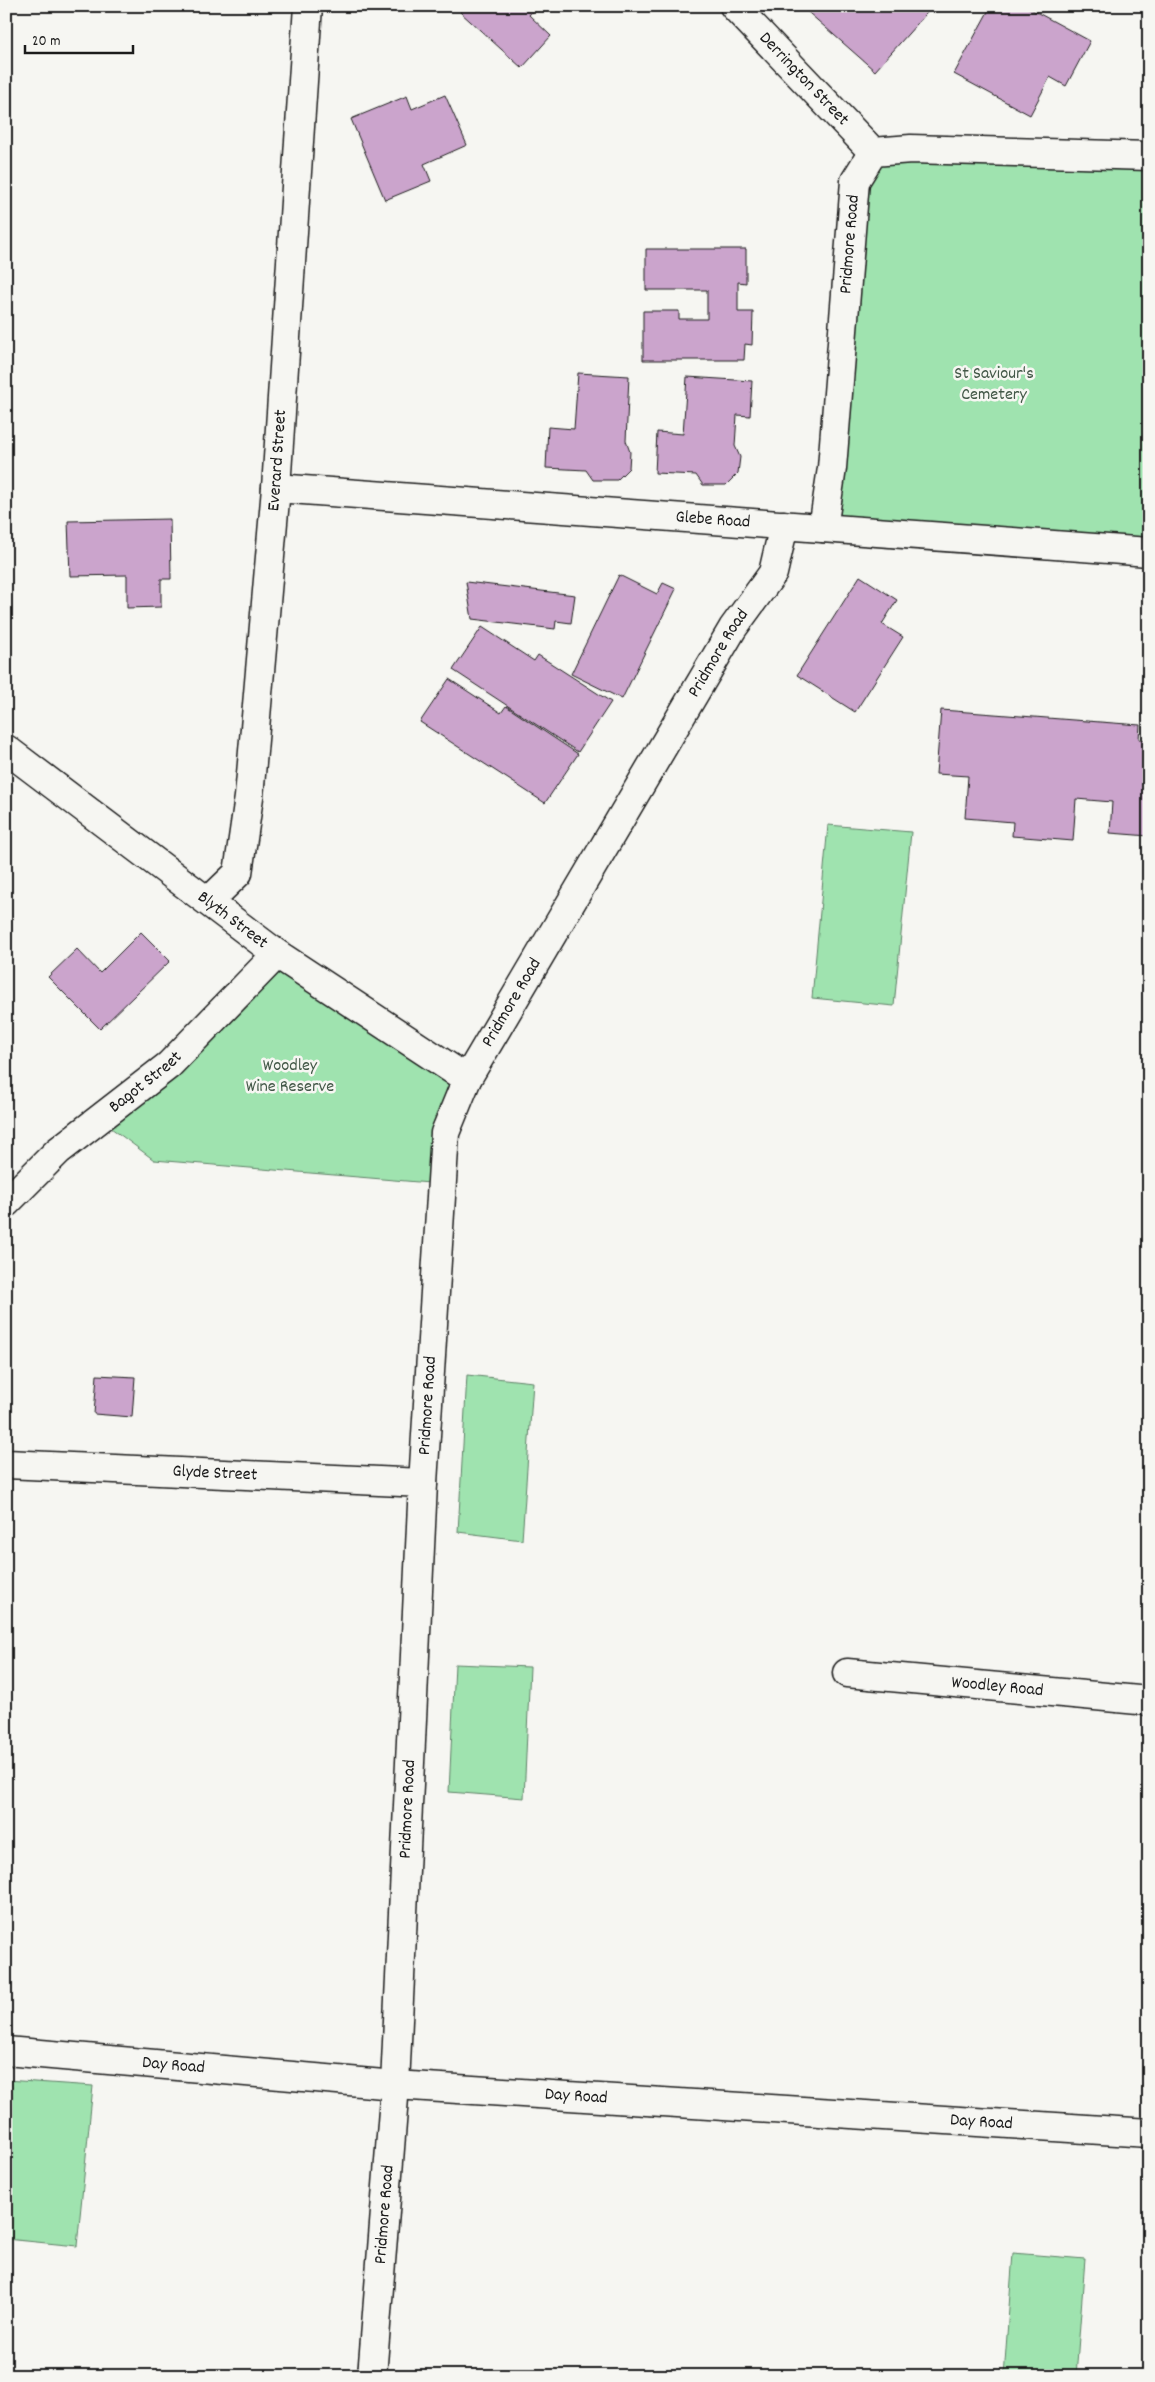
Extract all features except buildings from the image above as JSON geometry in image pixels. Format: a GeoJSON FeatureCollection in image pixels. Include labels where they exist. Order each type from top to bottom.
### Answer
{"type":"FeatureCollection","features":[{"type":"Feature","properties":{"kind":"street","name":"Everard Street"},"geometry":{"type":"LineString","coordinates":[[209,901],[238,873],[249,797],[276,488],[308,6]]}},
{"type":"Feature","properties":{"kind":"street","name":"Derrington Street"},"geometry":{"type":"LineString","coordinates":[[734,6],[873,152]]}},
{"type":"Feature","properties":{"kind":"street"},"geometry":{"type":"LineString","coordinates":[[873,152],[911,149],[1149,156]]}},
{"type":"Feature","properties":{"kind":"street","name":"Pridmore Road"},"geometry":{"type":"LineString","coordinates":[[823,528],[832,468],[855,181],[873,152]]}},
{"type":"Feature","properties":{"kind":"street","name":"Glebe Road"},"geometry":{"type":"LineString","coordinates":[[276,488],[1149,552]]}},
{"type":"Feature","properties":{"kind":"street","name":"Pridmore Road"},"geometry":{"type":"LineString","coordinates":[[372,2376],[395,2085],[423,1483],[445,1132],[467,1079],[733,628],[773,573],[784,525]]}},
{"type":"Feature","properties":{"kind":"street","name":"Blyth Street"},"geometry":{"type":"LineString","coordinates":[[6,749],[277,954],[467,1079]]}},
{"type":"Feature","properties":{"kind":"street","name":"Bagot Street"},"geometry":{"type":"LineString","coordinates":[[6,1203],[58,1151],[169,1065],[277,954]]}},
{"type":"Feature","properties":{"kind":"street","name":"Glyde Street"},"geometry":{"type":"LineString","coordinates":[[6,1464],[423,1483]]}},
{"type":"Feature","properties":{"kind":"street","name":"Woodley Road"},"geometry":{"type":"LineString","coordinates":[[847,1673],[1149,1700]]}},
{"type":"Feature","properties":{"kind":"street","name":"Day Road"},"geometry":{"type":"LineString","coordinates":[[6,2051],[395,2085],[1149,2133]]}},
{"type":"Feature","properties":{"kind":"green space","name":"St Saviour's Cemetery"},"geometry":{"type":"Polygon","coordinates":[[[873,152],[1149,156],[1149,552],[823,528],[873,152]]]}},
{"type":"Feature","properties":{"kind":"green space"},"geometry":{"type":"Polygon","coordinates":[[[828,825],[911,832],[894,1006],[812,998],[828,825]]]}},
{"type":"Feature","properties":{"kind":"green space","name":"Woodley Wine Reserve"},"geometry":{"type":"Polygon","coordinates":[[[277,954],[467,1079],[442,1184],[154,1160],[99,1119],[277,954]]]}},
{"type":"Feature","properties":{"kind":"green space"},"geometry":{"type":"Polygon","coordinates":[[[467,1375],[533,1382],[522,1540],[458,1532],[467,1375]]]}},
{"type":"Feature","properties":{"kind":"green space"},"geometry":{"type":"Polygon","coordinates":[[[455,1664],[530,1667],[524,1798],[449,1792],[455,1664]]]}},
{"type":"Feature","properties":{"kind":"green space"},"geometry":{"type":"Polygon","coordinates":[[[6,2080],[93,2086],[77,2246],[6,2239],[6,2080]]]}},
{"type":"Feature","properties":{"kind":"green space"},"geometry":{"type":"Polygon","coordinates":[[[1013,2253],[1085,2259],[1076,2376],[1004,2376],[1013,2253]]]}}]}
